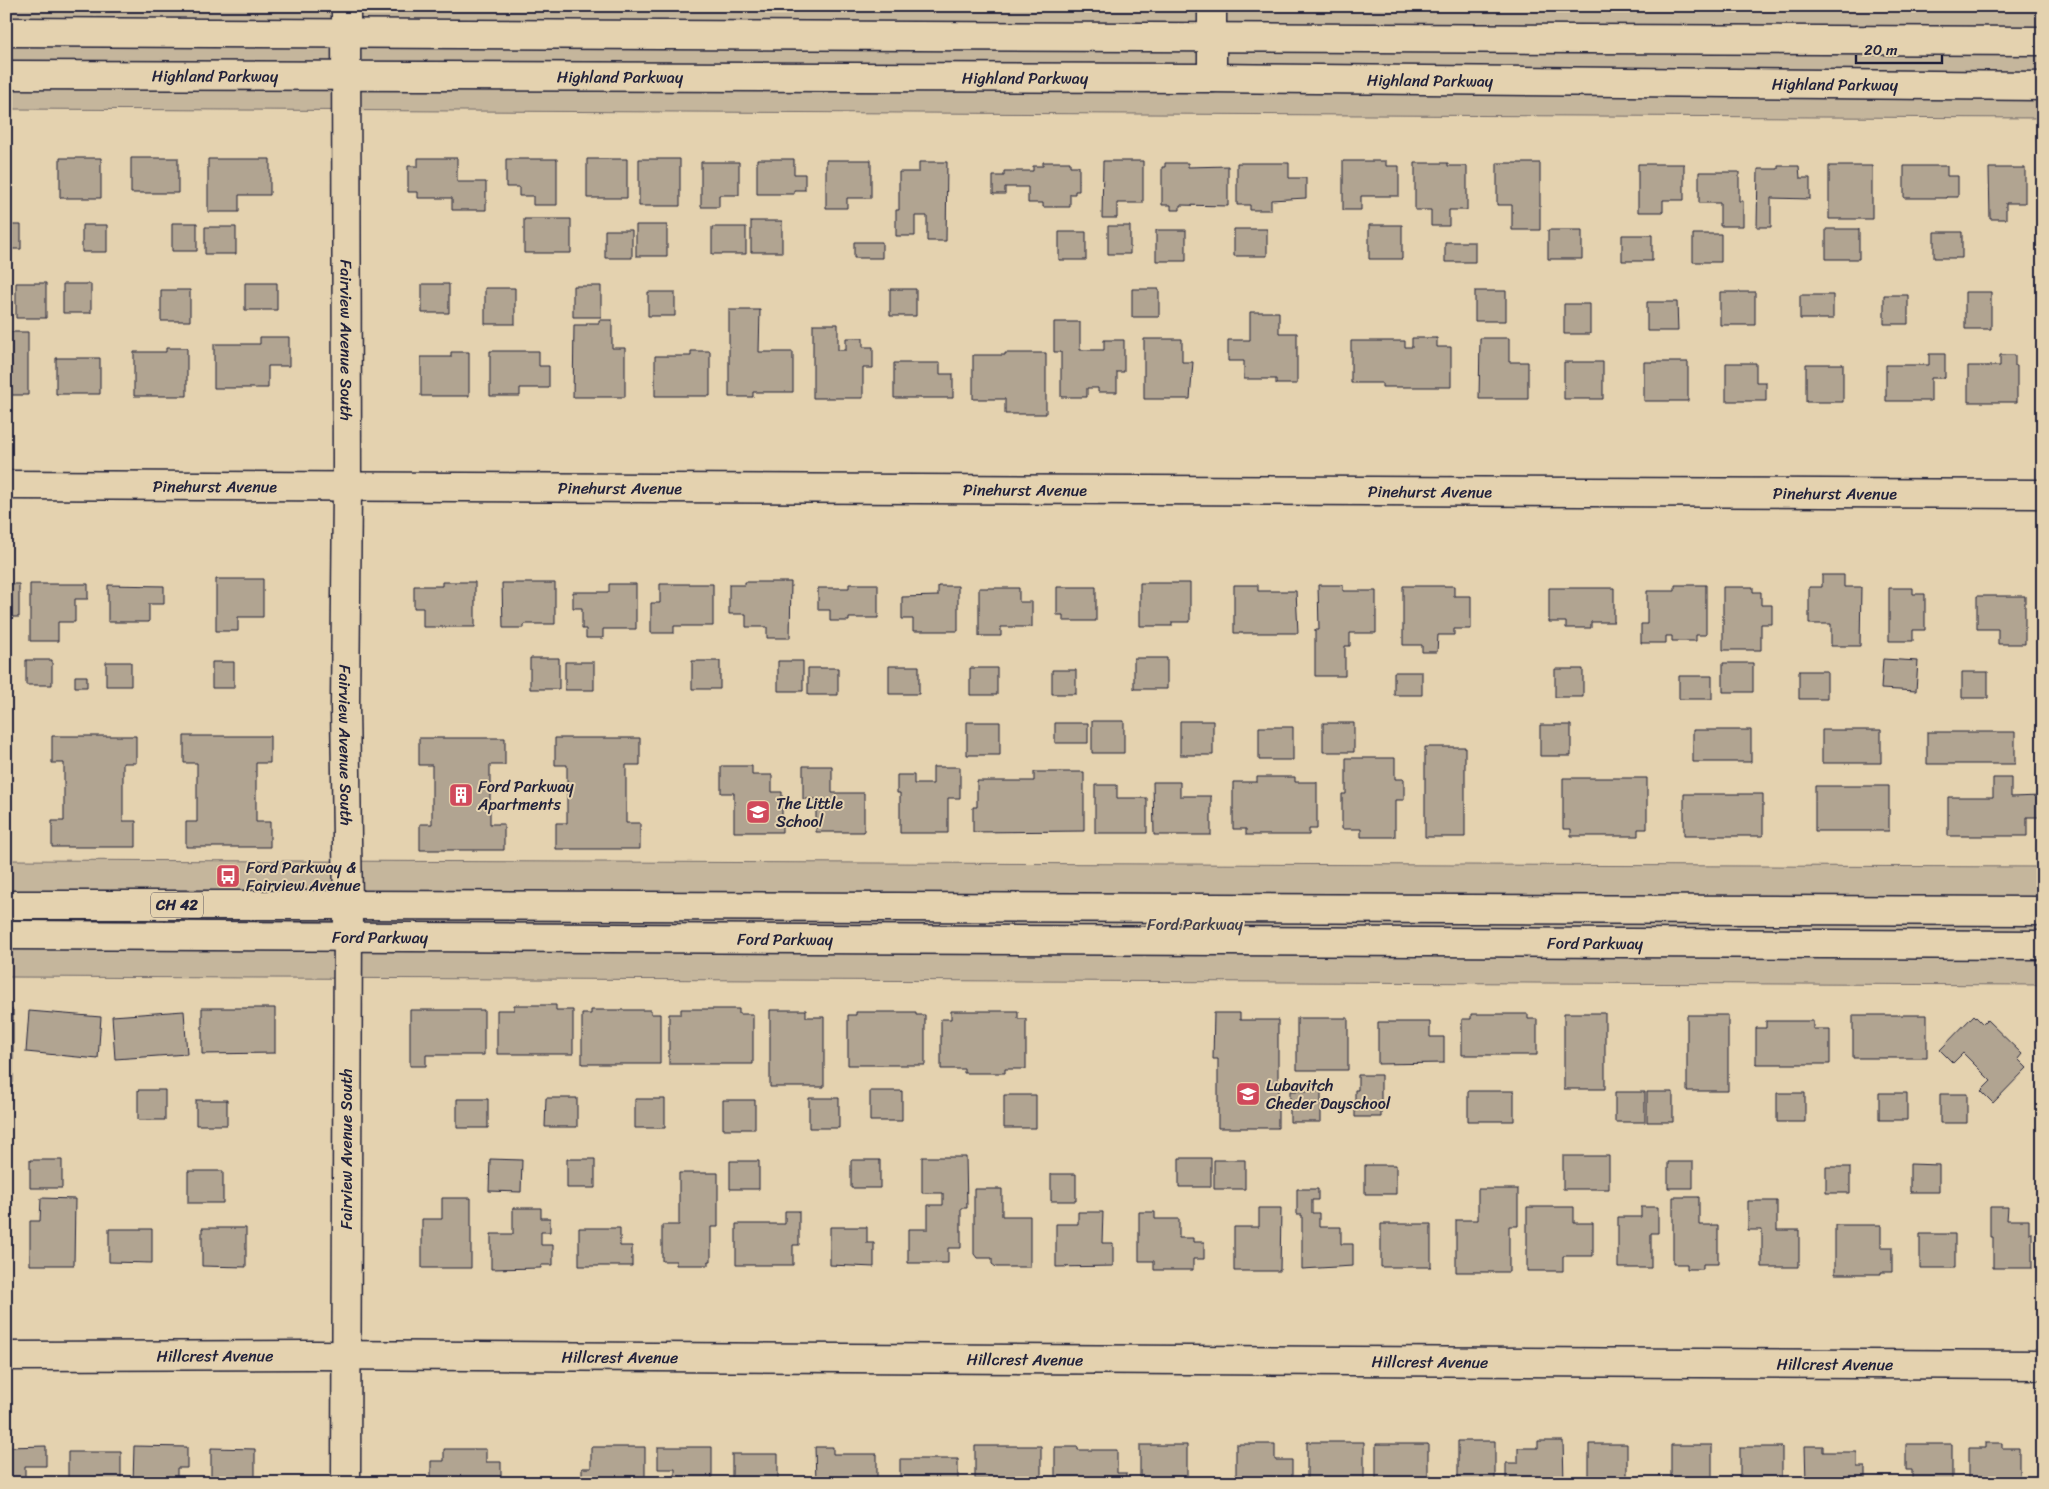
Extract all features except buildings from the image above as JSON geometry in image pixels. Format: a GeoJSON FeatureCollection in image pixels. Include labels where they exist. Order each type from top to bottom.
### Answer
{"type":"FeatureCollection","features":[{"type":"Feature","properties":{"kind":"street","name":"Fairview Avenue South"},"geometry":{"type":"LineString","coordinates":[[346,6],[347,488],[345,707],[348,904],[346,1483]]}},
{"type":"Feature","properties":{"kind":"street"},"geometry":{"type":"LineString","coordinates":[[1212,6],[1212,78]]}},
{"type":"Feature","properties":{"kind":"street"},"geometry":{"type":"LineString","coordinates":[[6,32],[2043,41]]}},
{"type":"Feature","properties":{"kind":"street","name":"Highland Parkway"},"geometry":{"type":"LineString","coordinates":[[6,76],[1212,78],[2043,86]]}},
{"type":"Feature","properties":{"kind":"street","name":"Pinehurst Avenue"},"geometry":{"type":"LineString","coordinates":[[6,485],[2043,494]]}},
{"type":"Feature","properties":{"kind":"street","name":"Ford Parkway"},"geometry":{"type":"LineString","coordinates":[[6,905],[348,904],[2043,911]]}},
{"type":"Feature","properties":{"kind":"street","name":"Ford Parkway"},"geometry":{"type":"LineString","coordinates":[[6,935],[2043,945]]}},
{"type":"Feature","properties":{"kind":"street","name":"Hillcrest Avenue"},"geometry":{"type":"LineString","coordinates":[[6,1356],[346,1356],[2043,1365]]}},
{"type":"Feature","properties":{"kind":"green space"},"geometry":{"type":"Polygon","coordinates":[[[6,6],[2043,6],[2043,118],[6,109],[6,6]]]}},
{"type":"Feature","properties":{"kind":"green space","name":"Ford Parkway"},"geometry":{"type":"Polygon","coordinates":[[[6,860],[2043,867],[2043,985],[6,977],[6,860]]]}},
{"type":"Feature","properties":{"kind":"place","name":"Ford Parkway Apartments"},"geometry":{"type":"Point","coordinates":[461,795]}},
{"type":"Feature","properties":{"kind":"place","name":"The Little School"},"geometry":{"type":"Point","coordinates":[758,812]}},
{"type":"Feature","properties":{"kind":"place","name":"Ford Parkway & Fairview Avenue"},"geometry":{"type":"Point","coordinates":[228,876]}},
{"type":"Feature","properties":{"kind":"place","name":"Lubavitch Cheder Dayschool"},"geometry":{"type":"Point","coordinates":[1248,1094]}}]}
